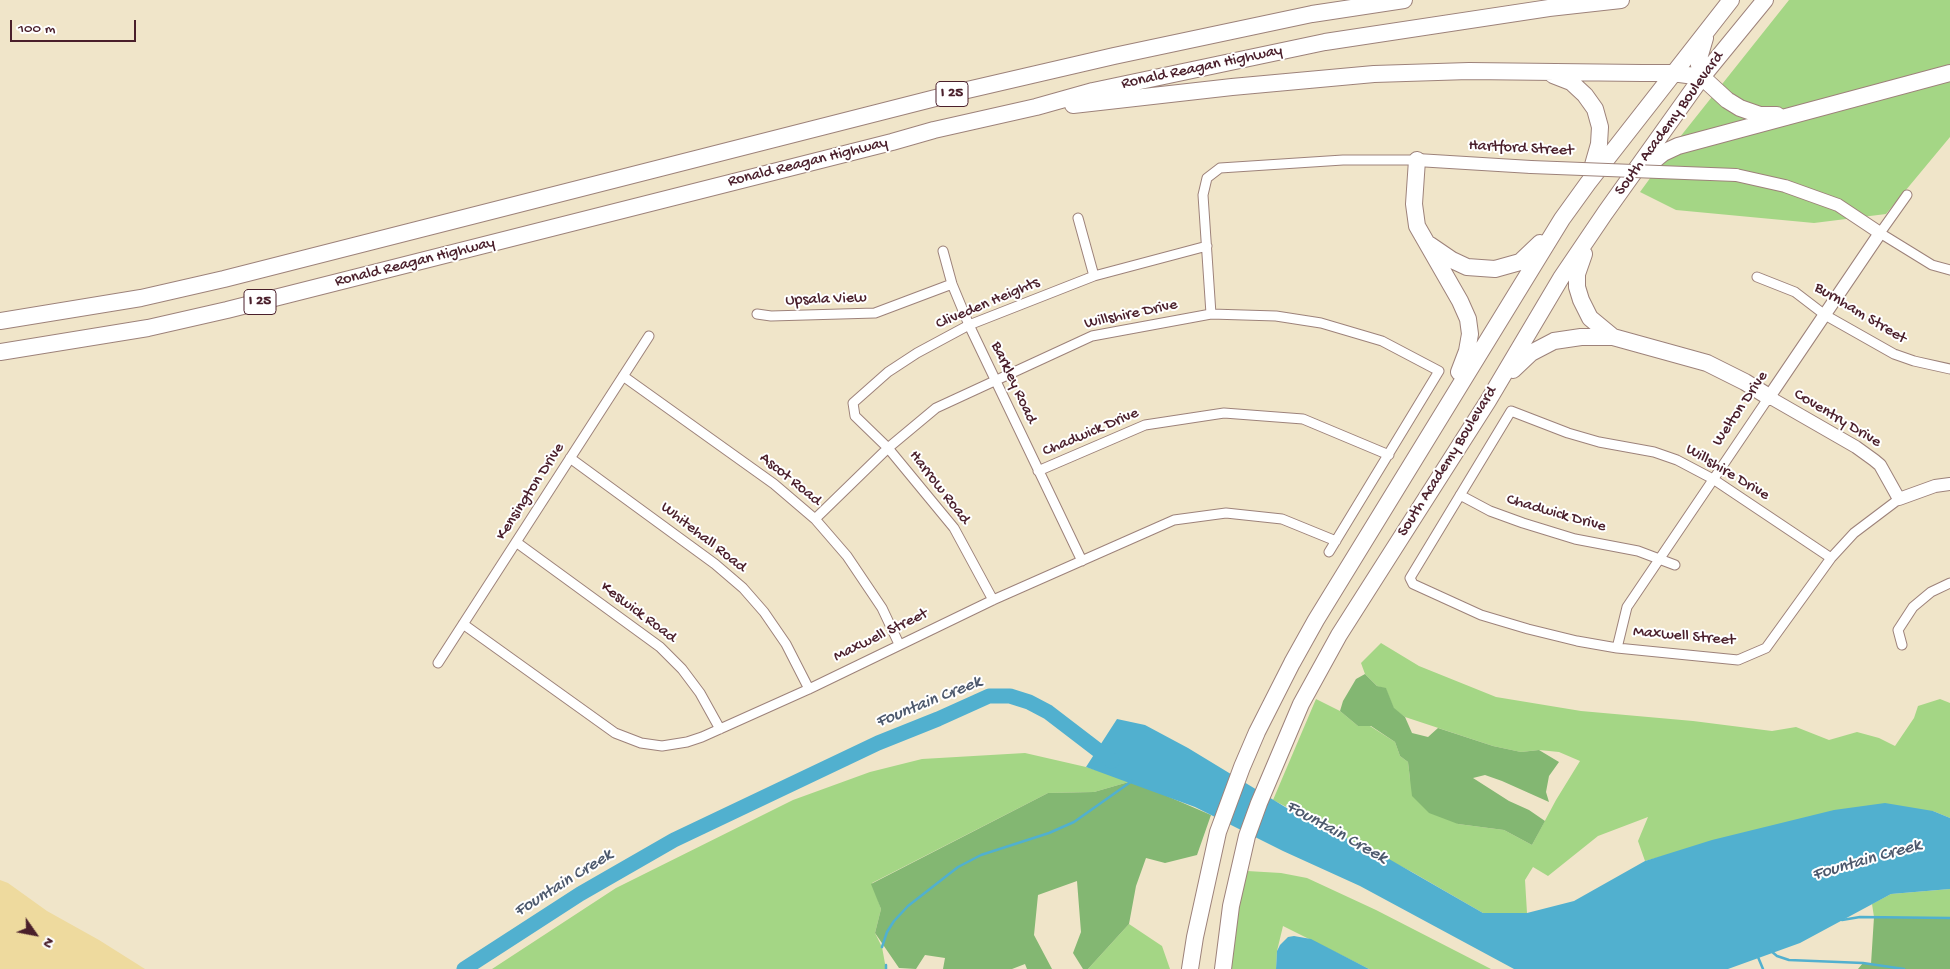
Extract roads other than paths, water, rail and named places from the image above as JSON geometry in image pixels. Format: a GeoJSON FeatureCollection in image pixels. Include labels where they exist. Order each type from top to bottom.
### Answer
{"type":"FeatureCollection","features":[{"type":"Feature","properties":{"kind":"highway"},"geometry":{"type":"LineString","coordinates":[[1372,5],[1389,0]]}},
{"type":"Feature","properties":{"kind":"highway","name":"Ronald Reagan Highway"},"geometry":{"type":"LineString","coordinates":[[0,321],[77,310],[150,296],[292,262],[954,94],[1114,56],[1312,14],[1404,0]]}},
{"type":"Feature","properties":{"kind":"highway","name":"Ronald Reagan Highway"},"geometry":{"type":"LineString","coordinates":[[0,352],[148,328],[227,310],[934,130],[1036,107],[1092,91],[1325,42],[1549,8],[1621,0]]}},
{"type":"Feature","properties":{"kind":"highway","name":"South Academy Boulevard"},"geometry":{"type":"LineString","coordinates":[[1190,969],[1195,937],[1218,832],[1242,767],[1272,700],[1316,620],[1562,220],[1672,73],[1731,0]]}},
{"type":"Feature","properties":{"kind":"highway","name":"South Academy Boulevard"},"geometry":{"type":"LineString","coordinates":[[1222,969],[1231,906],[1247,836],[1301,704],[1338,635],[1488,401],[1561,278],[1702,77],[1765,0]]}},
{"type":"Feature","properties":{"kind":"highway"},"geometry":{"type":"LineString","coordinates":[[1707,30],[1700,55],[1699,65],[1702,77],[1727,100],[1740,108],[1760,115],[1787,116]]}},
{"type":"Feature","properties":{"kind":"highway"},"geometry":{"type":"LineString","coordinates":[[1036,107],[1058,107],[1232,87],[1374,74],[1469,71],[1672,73],[1702,77]]}},
{"type":"Feature","properties":{"kind":"highway"},"geometry":{"type":"LineString","coordinates":[[1546,73],[1571,82],[1586,95],[1596,109],[1600,127],[1599,144],[1588,183]]}},
{"type":"Feature","properties":{"kind":"highway"},"geometry":{"type":"LineString","coordinates":[[1626,186],[1663,153],[1678,146],[1950,73]]}},
{"type":"Feature","properties":{"kind":"highway"},"geometry":{"type":"LineString","coordinates":[[1417,160],[1414,204],[1418,226],[1460,301],[1468,319],[1470,334],[1467,351],[1437,422]]}},
{"type":"Feature","properties":{"kind":"highway"},"geometry":{"type":"LineString","coordinates":[[1605,213],[1580,262],[1577,287],[1590,318],[1612,337]]}},
{"type":"Feature","properties":{"kind":"highway"},"geometry":{"type":"LineString","coordinates":[[1425,241],[1452,260],[1467,267],[1495,269],[1520,262],[1562,220]]}},
{"type":"Feature","properties":{"kind":"highway"},"geometry":{"type":"LineString","coordinates":[[1488,401],[1511,371],[1531,352],[1554,341],[1582,337],[1612,337],[1707,363],[1745,382],[1769,398]]}},
{"type":"Feature","properties":{"kind":"street","name":"Hartford Street"},"geometry":{"type":"LineString","coordinates":[[1212,314],[1203,195],[1207,178],[1220,168],[1343,160],[1417,160],[1736,175],[1785,186],[1838,206],[1932,265],[1950,270]]}},
{"type":"Feature","properties":{"kind":"street","name":"Welton Drive"},"geometry":{"type":"LineString","coordinates":[[1617,648],[1627,607],[1907,195]]}},
{"type":"Feature","properties":{"kind":"street"},"geometry":{"type":"LineString","coordinates":[[1078,218],[1094,276]]}},
{"type":"Feature","properties":{"kind":"street","name":"Cliveden Heights"},"geometry":{"type":"LineString","coordinates":[[888,448],[855,416],[853,403],[888,372],[917,353],[969,325],[1094,276],[1206,246]]}},
{"type":"Feature","properties":{"kind":"street","name":"Barkley Road"},"geometry":{"type":"LineString","coordinates":[[943,250],[952,284],[969,325],[1082,561]]}},
{"type":"Feature","properties":{"kind":"street","name":"Burnham Street"},"geometry":{"type":"LineString","coordinates":[[1757,277],[1795,292],[1825,315],[1894,354],[1914,361],[1950,369]]}},
{"type":"Feature","properties":{"kind":"street","name":"Upsala View"},"geometry":{"type":"LineString","coordinates":[[757,314],[771,316],[875,313],[952,284]]}},
{"type":"Feature","properties":{"kind":"street","name":"Willshire Drive"},"geometry":{"type":"LineString","coordinates":[[815,519],[888,448],[936,408],[1092,336],[1212,314],[1276,316],[1321,323],[1382,341],[1440,371],[1389,455]]}},
{"type":"Feature","properties":{"kind":"street","name":"Kensington Drive"},"geometry":{"type":"LineString","coordinates":[[438,663],[649,336]]}},
{"type":"Feature","properties":{"kind":"street","name":"Ascot Road"},"geometry":{"type":"LineString","coordinates":[[623,376],[774,484],[815,519],[848,556],[882,608],[899,644]]}},
{"type":"Feature","properties":{"kind":"street","name":"Coventry Drive"},"geometry":{"type":"LineString","coordinates":[[1769,398],[1856,447],[1880,465],[1899,499]]}},
{"type":"Feature","properties":{"kind":"street","name":"Willshire Drive"},"geometry":{"type":"LineString","coordinates":[[1460,495],[1511,411],[1568,433],[1599,442],[1654,452],[1677,460],[1714,479],[1831,558]]}},
{"type":"Feature","properties":{"kind":"street","name":"Chadwick Drive"},"geometry":{"type":"LineString","coordinates":[[1038,471],[1145,425],[1224,413],[1304,419],[1389,455]]}},
{"type":"Feature","properties":{"kind":"street","name":"Harrow Road"},"geometry":{"type":"LineString","coordinates":[[888,448],[954,528],[993,600]]}},
{"type":"Feature","properties":{"kind":"street"},"geometry":{"type":"LineString","coordinates":[[1329,552],[1389,455]]}},
{"type":"Feature","properties":{"kind":"street","name":"Whitehall Road"},"geometry":{"type":"LineString","coordinates":[[570,458],[715,564],[743,588],[764,612],[786,644],[809,689]]}},
{"type":"Feature","properties":{"kind":"street","name":"Maxwell Street"},"geometry":{"type":"LineString","coordinates":[[1460,495],[1410,578],[1413,584],[1481,615],[1577,641],[1617,648],[1738,660],[1766,648],[1831,558],[1854,533],[1899,499],[1934,486],[1950,484]]}},
{"type":"Feature","properties":{"kind":"street","name":"Chadwick Drive"},"geometry":{"type":"LineString","coordinates":[[1460,495],[1490,511],[1523,523],[1575,539],[1638,551],[1675,565]]}},
{"type":"Feature","properties":{"kind":"street","name":"Maxwell Street"},"geometry":{"type":"LineString","coordinates":[[463,624],[615,733],[641,743],[662,746],[687,742],[809,689],[993,600],[1174,520],[1226,513],[1282,518],[1336,541]]}},
{"type":"Feature","properties":{"kind":"street","name":"Keswick Road"},"geometry":{"type":"LineString","coordinates":[[516,542],[660,647],[682,668],[720,728]]}},
{"type":"Feature","properties":{"kind":"street"},"geometry":{"type":"LineString","coordinates":[[1902,645],[1898,630],[1913,607],[1932,592],[1950,583]]}},
{"type":"Feature","properties":{"kind":"water"},"geometry":{"type":"Polygon","coordinates":[[[1117,719],[1145,725],[1188,748],[1295,813],[1389,859],[1483,913],[1527,913],[1574,901],[1645,861],[1712,840],[1834,810],[1885,803],[1933,811],[1950,818],[1950,889],[1891,894],[1800,943],[1728,969],[1514,969],[1360,886],[1283,851],[1195,807],[1086,767],[1117,719]]]}},
{"type":"Feature","properties":{"kind":"water"},"geometry":{"type":"Polygon","coordinates":[[[1294,936],[1311,939],[1369,969],[1276,969],[1277,951],[1280,945],[1288,937],[1294,936]]]}},
{"type":"Feature","properties":{"kind":"waterway","name":"Fountain Creek"},"geometry":{"type":"LineString","coordinates":[[464,969],[580,894],[674,840],[878,743],[989,696],[1010,696],[1029,702],[1048,712],[1112,761]]}},
{"type":"Feature","properties":{"kind":"waterway"},"geometry":{"type":"LineString","coordinates":[[882,947],[887,932],[908,906],[958,867],[981,855],[1049,833],[1074,822],[1132,781]]}},
{"type":"Feature","properties":{"kind":"waterway","name":"Fountain Creek"},"geometry":{"type":"LineString","coordinates":[[1842,920],[1860,917],[1950,918]]}},
{"type":"Feature","properties":{"kind":"waterway"},"geometry":{"type":"LineString","coordinates":[[1771,951],[1777,956],[1789,960],[1863,963],[1904,969]]}},
{"type":"Feature","properties":{"kind":"waterway"},"geometry":{"type":"LineString","coordinates":[[1758,957],[1763,969]]}}]}
